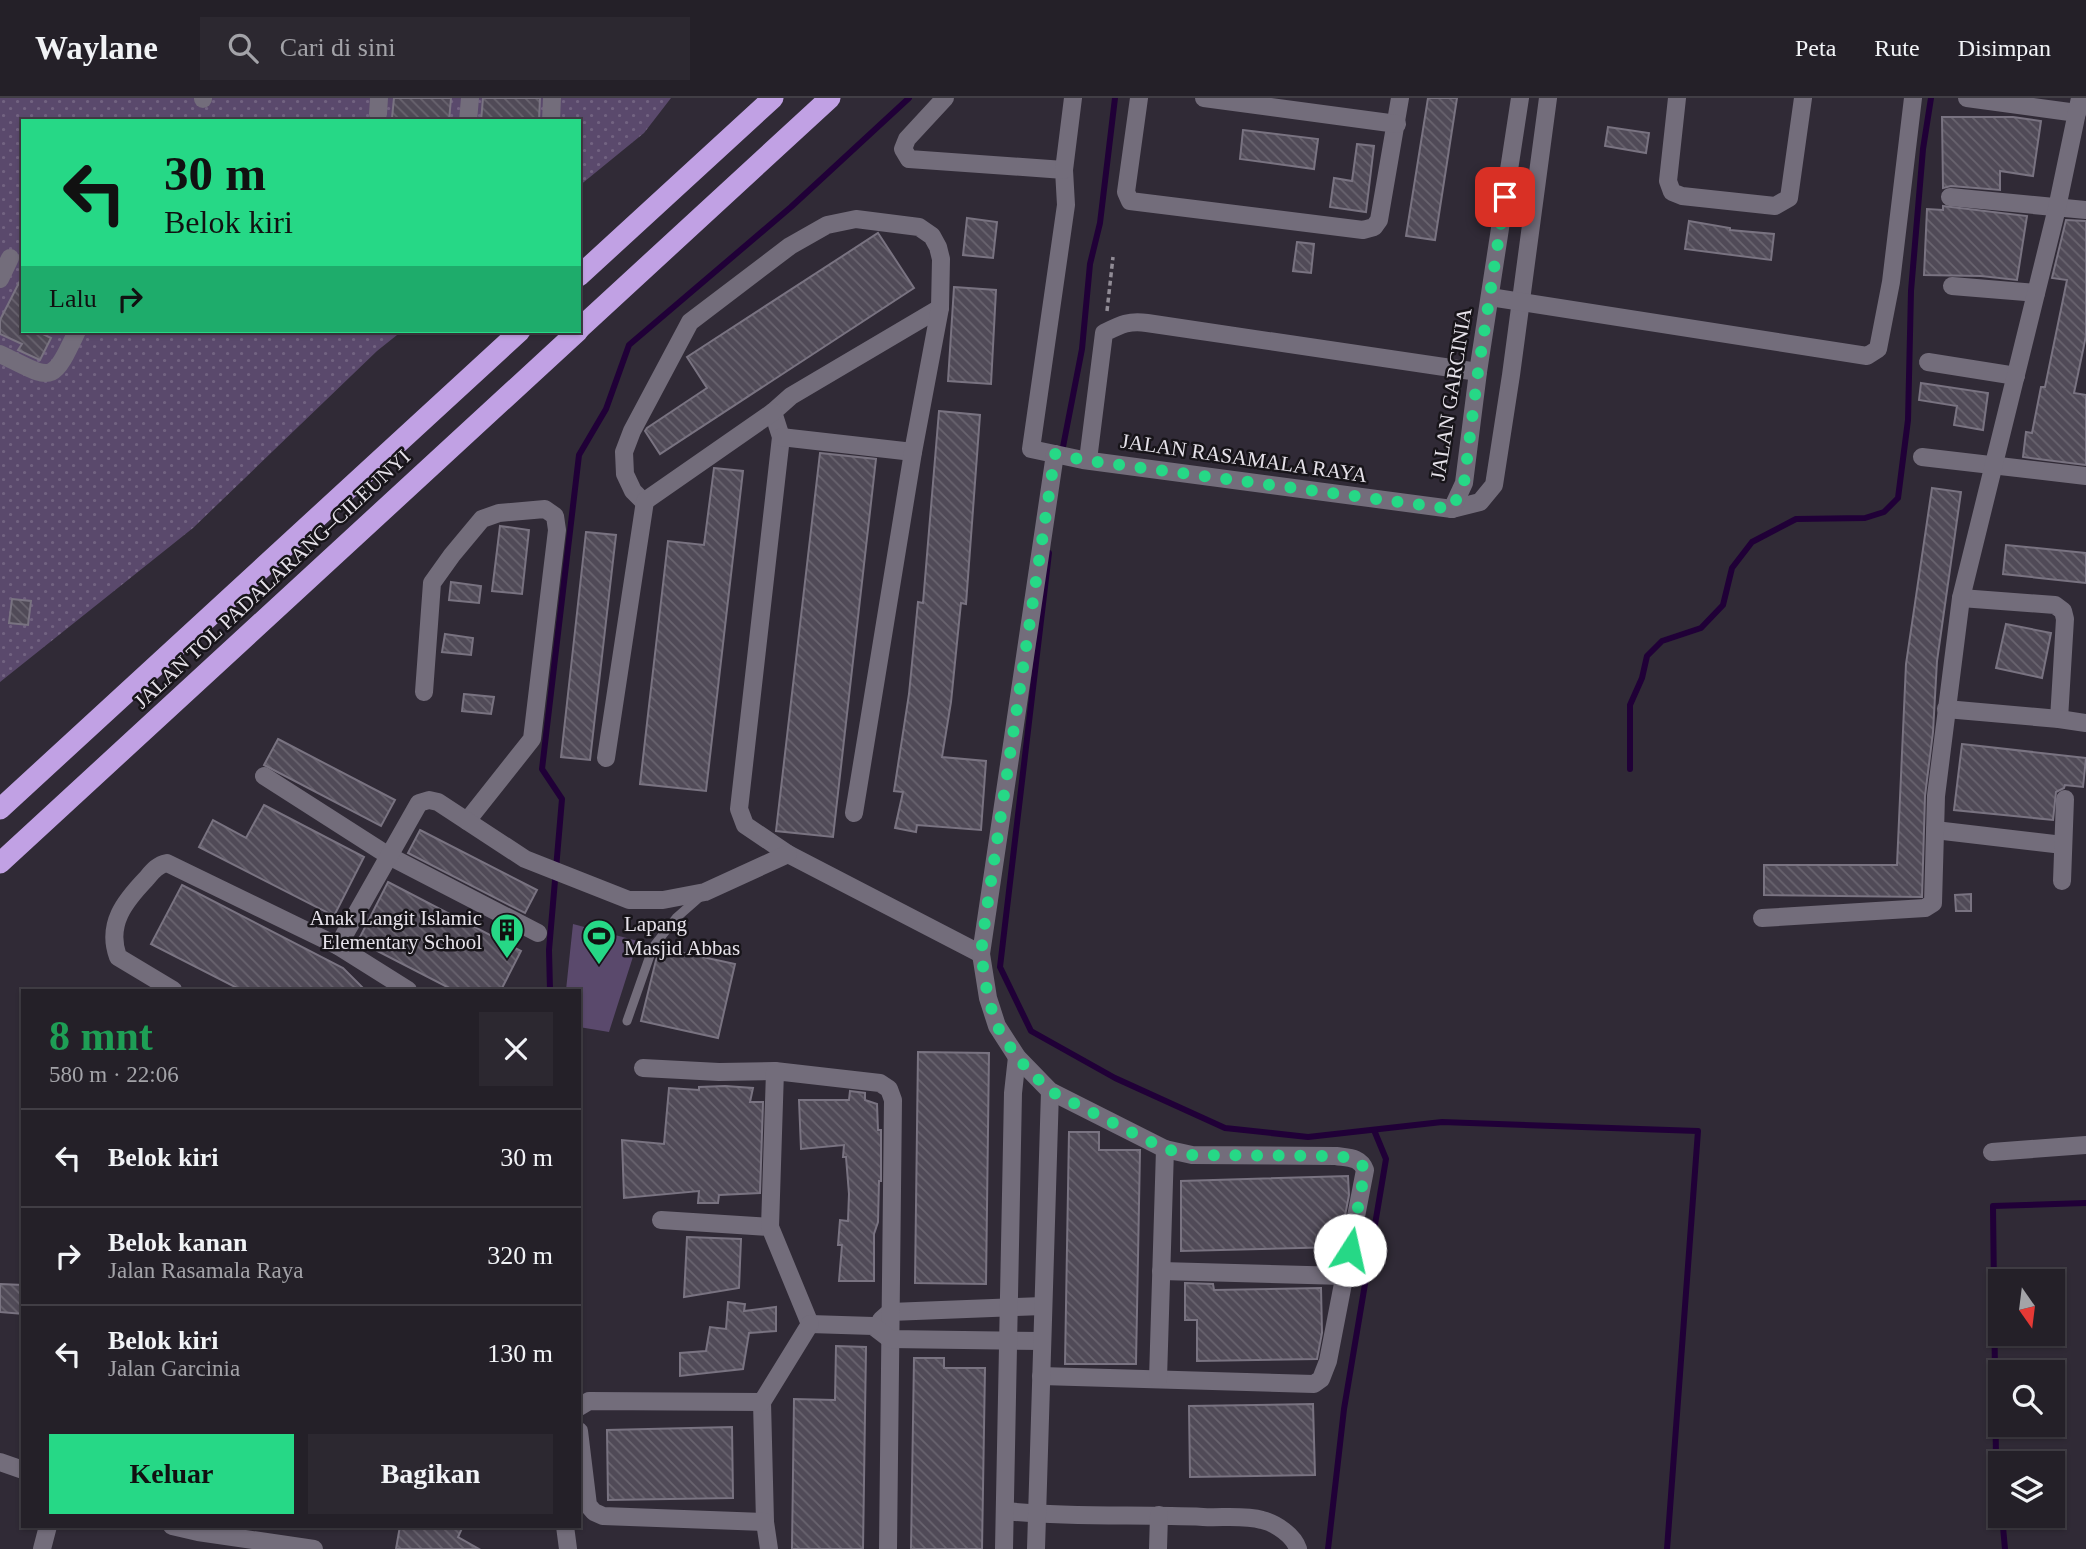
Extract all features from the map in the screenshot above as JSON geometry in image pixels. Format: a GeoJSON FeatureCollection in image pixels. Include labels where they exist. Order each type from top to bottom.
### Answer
{"type":"FeatureCollection","features":[{"type":"Feature","properties":{"kind":"highway"},"geometry":{"type":"LineString","coordinates":[[581,274],[773,98]]}},
{"type":"Feature","properties":{"kind":"highway","name":"JALAN TOL PADALARANG–CILEUNYI"},"geometry":{"type":"LineString","coordinates":[[581,327],[830,98]]}},
{"type":"Feature","properties":{"kind":"highway","name":"JALAN TOL PADALARANG–CILEUNYI"},"geometry":{"type":"LineString","coordinates":[[0,809],[518,333]]}},
{"type":"Feature","properties":{"kind":"highway","name":"JALAN TOL PADALARANG–CILEUNYI"},"geometry":{"type":"LineString","coordinates":[[0,863],[575,333]]}},
{"type":"Feature","properties":{"kind":"street"},"geometry":{"type":"LineString","coordinates":[[468,119],[470,98]]}},
{"type":"Feature","properties":{"kind":"street"},"geometry":{"type":"LineString","coordinates":[[551,119],[552,98]]}},
{"type":"Feature","properties":{"kind":"street"},"geometry":{"type":"LineString","coordinates":[[945,98],[907,139],[903,149],[909,159],[1064,170],[1073,98]]}},
{"type":"Feature","properties":{"kind":"street"},"geometry":{"type":"LineString","coordinates":[[1139,98],[1127,199],[1135,203],[1363,230],[1374,227],[1379,220],[1400,98]]}},
{"type":"Feature","properties":{"kind":"street"},"geometry":{"type":"LineString","coordinates":[[1204,98],[1396,124]]}},
{"type":"Feature","properties":{"kind":"street","name":"JALAN GARCINIA"},"geometry":{"type":"LineString","coordinates":[[1452,509],[1464,483],[1478,372],[1520,98]]}},
{"type":"Feature","properties":{"kind":"street","name":"JALAN GARCINIA"},"geometry":{"type":"LineString","coordinates":[[1452,509],[1480,502],[1494,485],[1548,98]]}},
{"type":"Feature","properties":{"kind":"street"},"geometry":{"type":"LineString","coordinates":[[1677,98],[1668,181],[1672,192],[1682,196],[1775,206],[1789,198],[1803,98]]}},
{"type":"Feature","properties":{"kind":"street"},"geometry":{"type":"LineString","coordinates":[[1490,297],[1867,356],[1878,349],[1891,282],[1913,98]]}},
{"type":"Feature","properties":{"kind":"street"},"geometry":{"type":"LineString","coordinates":[[1762,918],[1925,908],[1933,903],[1935,830],[1946,709],[1961,598],[2057,208],[2078,106],[1967,98]]}},
{"type":"Feature","properties":{"kind":"street","name":"JALAN RASAMALA RAYA"},"geometry":{"type":"LineString","coordinates":[[1064,170],[1066,205],[1031,449],[1086,460],[1452,509]]}},
{"type":"Feature","properties":{"kind":"street"},"geometry":{"type":"LineString","coordinates":[[1950,197],[2086,210]]}},
{"type":"Feature","properties":{"kind":"street"},"geometry":{"type":"LineString","coordinates":[[645,503],[633,491],[625,474],[624,452],[632,431],[690,322],[790,246],[827,225],[856,219],[919,228],[932,236],[941,259],[940,308],[913,452],[854,813]]}},
{"type":"Feature","properties":{"kind":"street"},"geometry":{"type":"LineString","coordinates":[[0,279],[10,258]]}},
{"type":"Feature","properties":{"kind":"street"},"geometry":{"type":"LineString","coordinates":[[1952,286],[2036,293]]}},
{"type":"Feature","properties":{"kind":"street"},"geometry":{"type":"LineString","coordinates":[[606,758],[645,503],[649,497],[773,412],[791,396],[940,308]]}},
{"type":"Feature","properties":{"kind":"street"},"geometry":{"type":"LineString","coordinates":[[1086,460],[1104,333],[1122,323],[1134,321],[1478,372]]}},
{"type":"Feature","properties":{"kind":"street"},"geometry":{"type":"LineString","coordinates":[[0,354],[41,374],[49,374],[56,370],[64,358],[76,333]]}},
{"type":"Feature","properties":{"kind":"street"},"geometry":{"type":"LineString","coordinates":[[1928,362],[2016,376]]}},
{"type":"Feature","properties":{"kind":"street"},"geometry":{"type":"LineString","coordinates":[[773,412],[780,437],[738,808],[745,825],[788,854],[981,954]]}},
{"type":"Feature","properties":{"kind":"street"},"geometry":{"type":"LineString","coordinates":[[780,437],[913,452]]}},
{"type":"Feature","properties":{"kind":"street"},"geometry":{"type":"LineString","coordinates":[[1041,1376],[1314,1384],[1321,1379],[1328,1361],[1365,1170],[1362,1163],[1355,1159],[1336,1156],[1192,1155],[1165,1149],[1050,1091],[1017,1058],[997,1026],[988,998],[981,954],[1058,454]]}},
{"type":"Feature","properties":{"kind":"street"},"geometry":{"type":"LineString","coordinates":[[1922,457],[1994,463],[2086,476]]}},
{"type":"Feature","properties":{"kind":"street"},"geometry":{"type":"LineString","coordinates":[[424,692],[432,583],[452,555],[482,519],[499,513],[545,509],[555,516],[557,530],[532,739],[467,821]]}},
{"type":"Feature","properties":{"kind":"street"},"geometry":{"type":"LineString","coordinates":[[1961,598],[2060,607],[2065,619],[2059,719]]}},
{"type":"Feature","properties":{"kind":"street"},"geometry":{"type":"LineString","coordinates":[[1946,709],[2086,723]]}},
{"type":"Feature","properties":{"kind":"street"},"geometry":{"type":"LineString","coordinates":[[264,776],[389,856],[538,933]]}},
{"type":"Feature","properties":{"kind":"street"},"geometry":{"type":"LineString","coordinates":[[2062,881],[2065,799]]}},
{"type":"Feature","properties":{"kind":"street"},"geometry":{"type":"LineString","coordinates":[[338,946],[419,803],[424,801],[438,802],[525,859],[629,900],[663,900],[705,892],[788,854]]}},
{"type":"Feature","properties":{"kind":"street"},"geometry":{"type":"LineString","coordinates":[[1935,830],[2063,845]]}},
{"type":"Feature","properties":{"kind":"street"},"geometry":{"type":"LineString","coordinates":[[171,989],[118,957],[116,951],[117,918],[124,903],[163,863],[338,946],[406,989]]}},
{"type":"Feature","properties":{"kind":"street"},"geometry":{"type":"LineString","coordinates":[[1004,1549],[1013,1093],[1017,1058]]}},
{"type":"Feature","properties":{"kind":"street"},"geometry":{"type":"LineString","coordinates":[[643,1068],[719,1072],[775,1071],[880,1083],[892,1094],[888,1549]]}},
{"type":"Feature","properties":{"kind":"street"},"geometry":{"type":"LineString","coordinates":[[775,1071],[770,1227],[810,1324]]}},
{"type":"Feature","properties":{"kind":"street"},"geometry":{"type":"LineString","coordinates":[[1036,1549],[1050,1091]]}},
{"type":"Feature","properties":{"kind":"street"},"geometry":{"type":"LineString","coordinates":[[1992,1152],[2086,1145]]}},
{"type":"Feature","properties":{"kind":"street"},"geometry":{"type":"LineString","coordinates":[[1158,1379],[1165,1149]]}},
{"type":"Feature","properties":{"kind":"street"},"geometry":{"type":"LineString","coordinates":[[661,1220],[770,1227]]}},
{"type":"Feature","properties":{"kind":"street"},"geometry":{"type":"LineString","coordinates":[[1161,1271],[1345,1276]]}},
{"type":"Feature","properties":{"kind":"street"},"geometry":{"type":"LineString","coordinates":[[873,1326],[890,1312],[1043,1306]]}},
{"type":"Feature","properties":{"kind":"street"},"geometry":{"type":"LineString","coordinates":[[810,1324],[873,1326],[890,1339],[1042,1341]]}},
{"type":"Feature","properties":{"kind":"street"},"geometry":{"type":"LineString","coordinates":[[769,1549],[765,1521],[762,1402],[810,1324]]}},
{"type":"Feature","properties":{"kind":"street"},"geometry":{"type":"LineString","coordinates":[[581,1406],[589,1401],[762,1402]]}},
{"type":"Feature","properties":{"kind":"street"},"geometry":{"type":"LineString","coordinates":[[581,1447],[588,1505],[603,1517],[765,1521]]}},
{"type":"Feature","properties":{"kind":"street"},"geometry":{"type":"LineString","coordinates":[[0,1462],[21,1469]]}},
{"type":"Feature","properties":{"kind":"street"},"geometry":{"type":"LineString","coordinates":[[1006,1511],[1261,1519],[1287,1534],[1297,1544],[1298,1549]]}},
{"type":"Feature","properties":{"kind":"street"},"geometry":{"type":"LineString","coordinates":[[1158,1549],[1159,1515]]}},
{"type":"Feature","properties":{"kind":"street"},"geometry":{"type":"LineString","coordinates":[[42,1549],[47,1528]]}},
{"type":"Feature","properties":{"kind":"street"},"geometry":{"type":"LineString","coordinates":[[181,1528],[314,1549]]}},
{"type":"Feature","properties":{"kind":"street"},"geometry":{"type":"LineString","coordinates":[[565,1528],[568,1549]]}},
{"type":"Feature","properties":{"kind":"lane"},"geometry":{"type":"LineString","coordinates":[[627,1021],[653,947],[676,918],[705,892]]}},
{"type":"Feature","properties":{"kind":"path"},"geometry":{"type":"LineString","coordinates":[[1104,333],[1113,257]]}},
{"type":"Feature","properties":{"kind":"shaded area"},"geometry":{"type":"Polygon","coordinates":[[[0,98],[671,98],[644,133],[581,184],[581,119],[21,119],[21,333],[400,333],[377,351],[193,528],[0,682],[0,98]]]}},
{"type":"Feature","properties":{"kind":"shaded area","name":"Lapang Masjid Abbas"},"geometry":{"type":"Polygon","coordinates":[[[573,924],[638,941],[609,1032],[581,1027],[581,989],[566,989],[573,924]]]}},
{"type":"Feature","properties":{"kind":"building"},"geometry":{"type":"Polygon","coordinates":[[[394,98],[451,98],[449,119],[392,118],[394,98]]]}},
{"type":"Feature","properties":{"kind":"building"},"geometry":{"type":"Polygon","coordinates":[[[483,98],[540,98],[539,119],[481,119],[483,98]]]}},
{"type":"Feature","properties":{"kind":"building"},"geometry":{"type":"Polygon","coordinates":[[[1428,98],[1457,98],[1435,240],[1406,236],[1428,98]]]}},
{"type":"Feature","properties":{"kind":"building"},"geometry":{"type":"Polygon","coordinates":[[[1942,117],[2013,117],[2041,121],[2033,176],[2000,171],[2000,190],[1951,186],[1943,188],[1942,117]]]}},
{"type":"Feature","properties":{"kind":"building"},"geometry":{"type":"Polygon","coordinates":[[[1608,127],[1649,133],[1646,153],[1605,146],[1608,127]]]}},
{"type":"Feature","properties":{"kind":"building"},"geometry":{"type":"Polygon","coordinates":[[[1243,130],[1318,139],[1314,169],[1240,159],[1243,130]]]}},
{"type":"Feature","properties":{"kind":"building"},"geometry":{"type":"Polygon","coordinates":[[[1357,144],[1374,146],[1366,212],[1330,207],[1334,178],[1352,181],[1357,144]]]}},
{"type":"Feature","properties":{"kind":"building"},"geometry":{"type":"Polygon","coordinates":[[[1943,206],[2027,216],[2017,280],[1924,275],[1927,209],[1943,210],[1943,206]]]}},
{"type":"Feature","properties":{"kind":"building"},"geometry":{"type":"Polygon","coordinates":[[[967,218],[997,222],[993,258],[963,255],[967,218]]]}},
{"type":"Feature","properties":{"kind":"building"},"geometry":{"type":"Polygon","coordinates":[[[2066,220],[2086,221],[2086,336],[2074,393],[2086,395],[2086,465],[2023,457],[2026,432],[2032,433],[2041,387],[2045,387],[2067,280],[2052,278],[2066,220]]]}},
{"type":"Feature","properties":{"kind":"building"},"geometry":{"type":"Polygon","coordinates":[[[1689,221],[1730,230],[1774,234],[1771,260],[1685,249],[1689,221]]]}},
{"type":"Feature","properties":{"kind":"building"},"geometry":{"type":"Polygon","coordinates":[[[878,233],[914,288],[660,454],[645,431],[647,428],[707,388],[687,357],[878,233]]]}},
{"type":"Feature","properties":{"kind":"building"},"geometry":{"type":"Polygon","coordinates":[[[1297,242],[1314,244],[1311,273],[1293,271],[1297,242]]]}},
{"type":"Feature","properties":{"kind":"building"},"geometry":{"type":"Polygon","coordinates":[[[21,279],[21,333],[41,333],[51,338],[40,360],[18,350],[22,344],[0,334],[0,320],[21,279]]]}},
{"type":"Feature","properties":{"kind":"building"},"geometry":{"type":"Polygon","coordinates":[[[954,287],[996,290],[991,384],[948,381],[954,287]]]}},
{"type":"Feature","properties":{"kind":"building"},"geometry":{"type":"Polygon","coordinates":[[[1921,383],[1988,393],[1983,430],[1954,425],[1957,406],[1919,400],[1921,383]]]}},
{"type":"Feature","properties":{"kind":"building"},"geometry":{"type":"Polygon","coordinates":[[[939,411],[980,415],[966,604],[961,603],[951,702],[942,757],[986,761],[981,830],[917,825],[916,832],[895,828],[903,792],[894,791],[909,694],[918,602],[923,603],[939,411]]]}},
{"type":"Feature","properties":{"kind":"building"},"geometry":{"type":"Polygon","coordinates":[[[820,453],[876,459],[833,837],[776,831],[820,453]]]}},
{"type":"Feature","properties":{"kind":"building"},"geometry":{"type":"Polygon","coordinates":[[[714,468],[743,471],[706,791],[640,784],[668,541],[704,545],[714,468]]]}},
{"type":"Feature","properties":{"kind":"building"},"geometry":{"type":"Polygon","coordinates":[[[1932,488],[1961,492],[1937,661],[1933,732],[1925,796],[1922,897],[1764,895],[1764,865],[1897,865],[1906,664],[1932,488]]]}},
{"type":"Feature","properties":{"kind":"building"},"geometry":{"type":"Polygon","coordinates":[[[500,526],[529,530],[522,594],[492,591],[500,526]]]}},
{"type":"Feature","properties":{"kind":"building"},"geometry":{"type":"Polygon","coordinates":[[[586,532],[616,535],[590,760],[561,757],[586,532]]]}},
{"type":"Feature","properties":{"kind":"building"},"geometry":{"type":"Polygon","coordinates":[[[2006,545],[2086,553],[2086,583],[2003,574],[2006,545]]]}},
{"type":"Feature","properties":{"kind":"building"},"geometry":{"type":"Polygon","coordinates":[[[451,582],[481,586],[479,603],[449,600],[451,582]]]}},
{"type":"Feature","properties":{"kind":"building"},"geometry":{"type":"Polygon","coordinates":[[[12,599],[31,601],[28,625],[9,623],[12,599]]]}},
{"type":"Feature","properties":{"kind":"building"},"geometry":{"type":"Polygon","coordinates":[[[2006,624],[2051,633],[2042,678],[1996,668],[2006,624]]]}},
{"type":"Feature","properties":{"kind":"building"},"geometry":{"type":"Polygon","coordinates":[[[445,634],[473,638],[471,655],[442,652],[445,634]]]}},
{"type":"Feature","properties":{"kind":"building"},"geometry":{"type":"Polygon","coordinates":[[[464,694],[494,697],[491,714],[462,711],[464,694]]]}},
{"type":"Feature","properties":{"kind":"building"},"geometry":{"type":"Polygon","coordinates":[[[278,739],[395,800],[381,826],[264,765],[278,739]]]}},
{"type":"Feature","properties":{"kind":"building"},"geometry":{"type":"Polygon","coordinates":[[[1962,744],[2086,758],[2083,787],[2065,785],[2056,792],[2053,820],[1954,810],[1962,744]]]}},
{"type":"Feature","properties":{"kind":"building"},"geometry":{"type":"Polygon","coordinates":[[[264,805],[364,857],[334,916],[199,847],[213,820],[246,838],[264,805]]]}},
{"type":"Feature","properties":{"kind":"building"},"geometry":{"type":"Polygon","coordinates":[[[420,830],[537,890],[525,913],[408,853],[420,830]]]}},
{"type":"Feature","properties":{"kind":"building"},"geometry":{"type":"Polygon","coordinates":[[[388,882],[521,951],[502,989],[451,989],[358,941],[388,882]]]}},
{"type":"Feature","properties":{"kind":"building"},"geometry":{"type":"Polygon","coordinates":[[[182,885],[343,968],[364,989],[239,989],[151,944],[182,885]]]}},
{"type":"Feature","properties":{"kind":"building"},"geometry":{"type":"Polygon","coordinates":[[[1971,894],[1971,911],[1956,911],[1955,895],[1971,894]]]}},
{"type":"Feature","properties":{"kind":"building"},"geometry":{"type":"Polygon","coordinates":[[[661,948],[735,964],[718,1038],[641,1021],[661,948]]]}},
{"type":"Feature","properties":{"kind":"building"},"geometry":{"type":"Polygon","coordinates":[[[918,1052],[989,1053],[986,1284],[915,1283],[918,1052]]]}},
{"type":"Feature","properties":{"kind":"building"},"geometry":{"type":"Polygon","coordinates":[[[699,1087],[753,1088],[750,1102],[763,1102],[760,1193],[719,1195],[718,1203],[698,1203],[699,1191],[624,1198],[622,1140],[664,1144],[669,1088],[699,1090],[699,1087]]]}},
{"type":"Feature","properties":{"kind":"building"},"geometry":{"type":"Polygon","coordinates":[[[850,1091],[865,1093],[865,1100],[877,1104],[878,1130],[881,1130],[881,1181],[878,1222],[874,1234],[874,1281],[839,1281],[842,1245],[838,1245],[840,1220],[848,1221],[849,1194],[846,1157],[843,1157],[844,1145],[801,1149],[799,1100],[849,1100],[850,1091]]]}},
{"type":"Feature","properties":{"kind":"building"},"geometry":{"type":"Polygon","coordinates":[[[1069,1132],[1099,1132],[1099,1150],[1140,1150],[1136,1364],[1065,1364],[1069,1132]]]}},
{"type":"Feature","properties":{"kind":"building"},"geometry":{"type":"Polygon","coordinates":[[[1348,1176],[1349,1195],[1339,1247],[1181,1251],[1181,1181],[1348,1176]]]}},
{"type":"Feature","properties":{"kind":"building"},"geometry":{"type":"Polygon","coordinates":[[[687,1237],[741,1239],[739,1288],[684,1297],[687,1237]]]}},
{"type":"Feature","properties":{"kind":"building"},"geometry":{"type":"Polygon","coordinates":[[[1185,1283],[1213,1284],[1214,1290],[1321,1288],[1322,1333],[1317,1359],[1197,1361],[1197,1320],[1185,1320],[1185,1283]]]}},
{"type":"Feature","properties":{"kind":"building"},"geometry":{"type":"Polygon","coordinates":[[[0,1284],[21,1285],[21,1314],[0,1312],[0,1284]]]}},
{"type":"Feature","properties":{"kind":"building"},"geometry":{"type":"Polygon","coordinates":[[[728,1302],[745,1304],[744,1311],[776,1307],[776,1331],[749,1333],[743,1369],[680,1376],[680,1353],[706,1351],[710,1327],[726,1329],[728,1302]]]}},
{"type":"Feature","properties":{"kind":"building"},"geometry":{"type":"Polygon","coordinates":[[[836,1346],[866,1347],[863,1549],[792,1549],[794,1399],[835,1400],[836,1346]]]}},
{"type":"Feature","properties":{"kind":"building"},"geometry":{"type":"Polygon","coordinates":[[[914,1358],[944,1358],[944,1368],[985,1368],[982,1549],[911,1549],[914,1358]]]}},
{"type":"Feature","properties":{"kind":"building"},"geometry":{"type":"Polygon","coordinates":[[[1313,1404],[1315,1475],[1190,1477],[1189,1406],[1313,1404]]]}},
{"type":"Feature","properties":{"kind":"building"},"geometry":{"type":"Polygon","coordinates":[[[732,1427],[733,1498],[608,1500],[607,1430],[732,1427]]]}},
{"type":"Feature","properties":{"kind":"building"},"geometry":{"type":"Polygon","coordinates":[[[400,1528],[462,1528],[458,1537],[479,1549],[396,1549],[400,1528]]]}},
{"type":"Feature","properties":{"kind":"waterway"},"geometry":{"type":"LineString","coordinates":[[550,989],[549,950],[562,799],[542,769],[579,455],[606,409],[629,345],[791,207],[909,98]]}},
{"type":"Feature","properties":{"kind":"waterway"},"geometry":{"type":"LineString","coordinates":[[1062,452],[1082,349],[1090,264],[1100,223],[1115,98]]}},
{"type":"Feature","properties":{"kind":"waterway"},"geometry":{"type":"LineString","coordinates":[[1630,769],[1630,705],[1642,678],[1647,656],[1662,641],[1701,628],[1723,605],[1732,568],[1752,542],[1796,519],[1865,518],[1884,512],[1898,498],[1908,420],[1911,291],[1923,149],[1931,98]]}},
{"type":"Feature","properties":{"kind":"waterway"},"geometry":{"type":"LineString","coordinates":[[1049,553],[1000,967],[1031,1031],[1115,1078],[1225,1128],[1308,1137],[1442,1122],[1698,1131],[1667,1549]]}},
{"type":"Feature","properties":{"kind":"waterway"},"geometry":{"type":"LineString","coordinates":[[1328,1549],[1344,1409],[1386,1159],[1374,1130]]}},
{"type":"Feature","properties":{"kind":"waterway"},"geometry":{"type":"LineString","coordinates":[[1996,1451],[1993,1206],[2086,1203]]}},
{"type":"Feature","properties":{"kind":"waterway"},"geometry":{"type":"LineString","coordinates":[[2003,1528],[2005,1549]]}},
{"type":"Feature","properties":{"kind":"place","name":"Anak Langit Islamic Elementary School"},"geometry":{"type":"Point","coordinates":[507,960]}},
{"type":"Feature","properties":{"kind":"place","name":"Lapang Masjid Abbas"},"geometry":{"type":"Point","coordinates":[599,966]}},
{"type":"Feature","properties":{"kind":"route"},"geometry":{"type":"LineString","coordinates":[[1350,1250],[1365,1170],[1362,1163],[1355,1159],[1336,1156],[1192,1155],[1165,1149],[1050,1091],[1017,1058],[997,1026],[988,998],[981,954],[984,928],[1055,454],[1083,460],[1452,509],[1464,483],[1505,197]]}}]}
